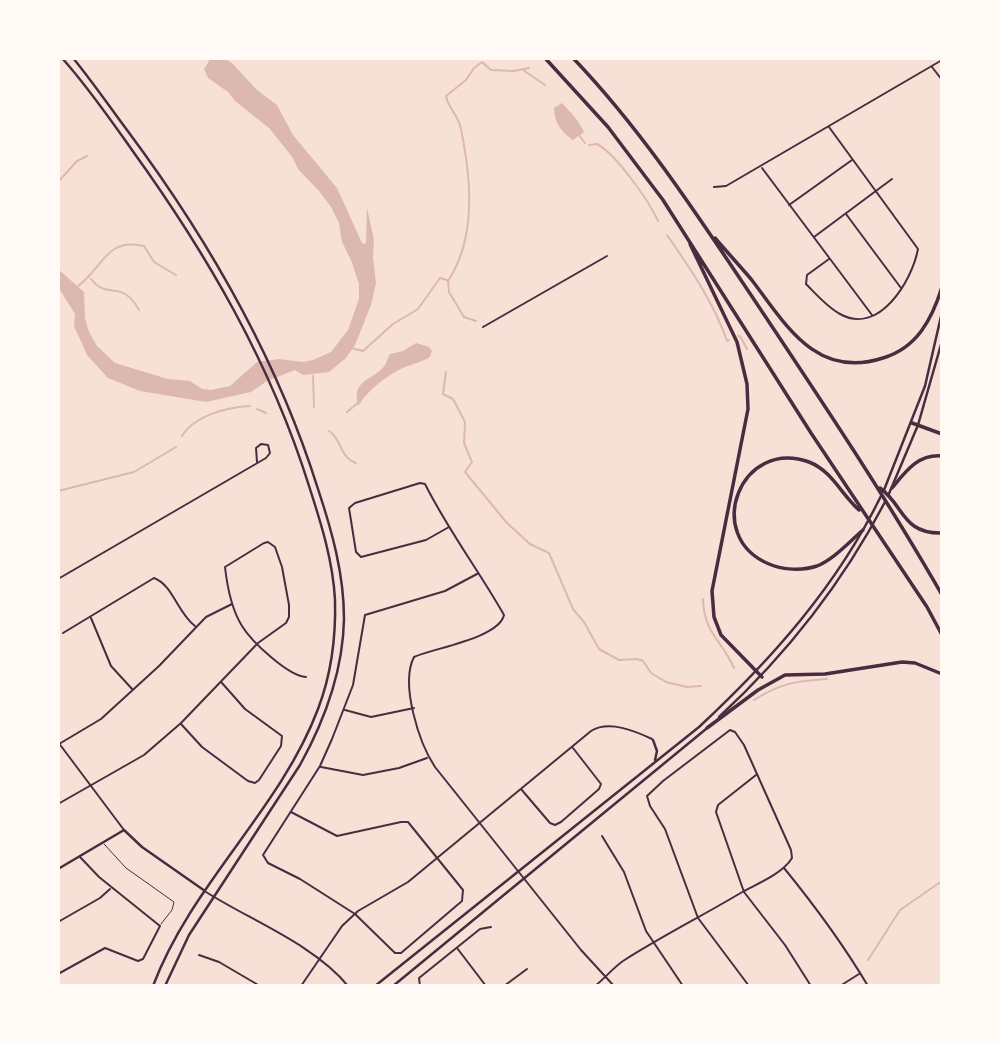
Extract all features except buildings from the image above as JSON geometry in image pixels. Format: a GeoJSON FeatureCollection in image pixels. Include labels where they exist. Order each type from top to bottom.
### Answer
{"type":"FeatureCollection","features":[{"type":"Feature","properties":{"kind":"highway"},"geometry":{"type":"LineString","coordinates":[[545,58],[608,127],[657,191],[864,514],[927,607],[942,635]]}},
{"type":"Feature","properties":{"kind":"highway"},"geometry":{"type":"LineString","coordinates":[[573,58],[621,111],[704,226],[878,487],[942,595]]}},
{"type":"Feature","properties":{"kind":"highway"},"geometry":{"type":"LineString","coordinates":[[704,226],[750,278],[789,330],[811,349],[830,358],[870,362],[907,346],[923,331],[931,318],[942,287]]}},
{"type":"Feature","properties":{"kind":"highway"},"geometry":{"type":"LineString","coordinates":[[686,236],[737,342],[747,384],[748,409],[714,577],[712,606],[721,635],[762,677]]}},
{"type":"Feature","properties":{"kind":"highway"},"geometry":{"type":"LineString","coordinates":[[912,422],[942,434]]}},
{"type":"Feature","properties":{"kind":"highway"},"geometry":{"type":"LineString","coordinates":[[892,488],[918,460],[942,456]]}},
{"type":"Feature","properties":{"kind":"highway"},"geometry":{"type":"LineString","coordinates":[[863,530],[817,566],[789,569],[776,567],[757,558],[740,540],[734,522],[734,504],[742,483],[759,467],[778,459],[797,459],[818,467],[834,479],[864,514]]}},
{"type":"Feature","properties":{"kind":"highway"},"geometry":{"type":"LineString","coordinates":[[878,487],[907,521],[922,530],[942,533]]}},
{"type":"Feature","properties":{"kind":"highway"},"geometry":{"type":"LineString","coordinates":[[707,728],[758,690],[785,675],[825,674],[902,662],[915,663],[942,674]]}},
{"type":"Feature","properties":{"kind":"main road"},"geometry":{"type":"LineString","coordinates":[[62,58],[119,132],[191,234],[251,341],[299,455],[323,530],[334,597],[333,643],[325,688],[309,732],[266,803],[180,931],[153,986]]}},
{"type":"Feature","properties":{"kind":"main road"},"geometry":{"type":"LineString","coordinates":[[73,58],[167,183],[237,297],[284,395],[307,452],[331,530],[343,596],[342,643],[335,680],[316,737],[180,951],[165,986]]}},
{"type":"Feature","properties":{"kind":"main road"},"geometry":{"type":"LineString","coordinates":[[375,986],[699,727],[755,672],[822,593],[863,530],[891,476],[928,374],[942,312]]}},
{"type":"Feature","properties":{"kind":"main road"},"geometry":{"type":"LineString","coordinates":[[393,986],[707,728],[762,677],[800,633],[852,561],[892,488],[918,425],[942,341]]}},
{"type":"Feature","properties":{"kind":"main road"},"geometry":{"type":"LineString","coordinates":[[653,740],[657,755],[653,764]]}},
{"type":"Feature","properties":{"kind":"main road"},"geometry":{"type":"LineString","coordinates":[[58,869],[124,830],[142,847],[205,891]]}},
{"type":"Feature","properties":{"kind":"street"},"geometry":{"type":"LineString","coordinates":[[714,187],[726,186],[761,167],[942,60]]}},
{"type":"Feature","properties":{"kind":"street"},"geometry":{"type":"LineString","coordinates":[[931,66],[942,80]]}},
{"type":"Feature","properties":{"kind":"street"},"geometry":{"type":"LineString","coordinates":[[829,259],[807,275],[806,284],[842,315],[860,319],[872,316],[894,299],[910,275],[918,249],[830,127]]}},
{"type":"Feature","properties":{"kind":"street"},"geometry":{"type":"LineString","coordinates":[[789,205],[853,159]]}},
{"type":"Feature","properties":{"kind":"street"},"geometry":{"type":"LineString","coordinates":[[761,167],[872,316]]}},
{"type":"Feature","properties":{"kind":"street"},"geometry":{"type":"LineString","coordinates":[[813,237],[891,179]]}},
{"type":"Feature","properties":{"kind":"street"},"geometry":{"type":"LineString","coordinates":[[845,213],[902,289]]}},
{"type":"Feature","properties":{"kind":"street"},"geometry":{"type":"LineString","coordinates":[[483,327],[607,256]]}},
{"type":"Feature","properties":{"kind":"street"},"geometry":{"type":"LineString","coordinates":[[58,579],[269,456],[268,445],[261,444],[256,448],[257,462]]}},
{"type":"Feature","properties":{"kind":"street"},"geometry":{"type":"LineString","coordinates":[[449,527],[426,540],[361,557],[356,552],[349,509],[355,503],[420,483],[426,486],[433,504],[449,527],[504,615],[503,621],[468,640],[414,657],[409,682],[418,735],[429,757],[480,823],[614,986]]}},
{"type":"Feature","properties":{"kind":"street"},"geometry":{"type":"LineString","coordinates":[[58,804],[144,755],[222,683],[258,643],[286,623],[289,617],[282,567],[272,544],[261,544],[225,567],[233,604],[242,625],[258,643],[284,668],[297,677],[306,677]]}},
{"type":"Feature","properties":{"kind":"street"},"geometry":{"type":"LineString","coordinates":[[291,812],[337,836],[408,822],[463,890],[463,900],[401,953],[395,953],[355,914],[265,860],[264,852],[320,766],[355,677],[365,615],[445,591],[478,573]]}},
{"type":"Feature","properties":{"kind":"street"},"geometry":{"type":"LineString","coordinates":[[63,633],[138,586],[156,578],[163,582],[182,614],[197,627]]}},
{"type":"Feature","properties":{"kind":"street"},"geometry":{"type":"LineString","coordinates":[[124,830],[59,743],[101,719],[206,617],[233,604]]}},
{"type":"Feature","properties":{"kind":"street"},"geometry":{"type":"LineString","coordinates":[[91,617],[111,666],[133,690]]}},
{"type":"Feature","properties":{"kind":"street"},"geometry":{"type":"LineString","coordinates":[[181,723],[209,753],[248,781],[255,783],[259,780],[281,746],[282,736],[245,709],[222,683]]}},
{"type":"Feature","properties":{"kind":"street"},"geometry":{"type":"LineString","coordinates":[[344,709],[371,717],[414,708]]}},
{"type":"Feature","properties":{"kind":"street"},"geometry":{"type":"LineString","coordinates":[[301,986],[342,926],[355,914],[408,882],[591,731],[600,726],[631,730],[653,740]]}},
{"type":"Feature","properties":{"kind":"street"},"geometry":{"type":"LineString","coordinates":[[595,986],[621,963],[653,944],[698,918],[744,891],[790,862],[793,853],[744,745],[735,732],[730,730],[663,781],[648,796],[650,806],[665,829],[698,918],[749,986]]}},
{"type":"Feature","properties":{"kind":"street"},"geometry":{"type":"LineString","coordinates":[[521,789],[550,823],[555,825],[561,822],[599,789],[601,784],[572,746]]}},
{"type":"Feature","properties":{"kind":"street"},"geometry":{"type":"LineString","coordinates":[[320,766],[363,775],[400,768],[429,757]]}},
{"type":"Feature","properties":{"kind":"street"},"geometry":{"type":"LineString","coordinates":[[757,774],[739,786],[716,809],[744,891],[785,945],[811,986]]}},
{"type":"Feature","properties":{"kind":"street"},"geometry":{"type":"LineString","coordinates":[[602,836],[624,872],[653,944],[682,986]]}},
{"type":"Feature","properties":{"kind":"street"},"geometry":{"type":"LineString","coordinates":[[58,974],[105,948],[138,961],[143,959],[160,926],[112,888],[79,856]]}},
{"type":"Feature","properties":{"kind":"street"},"geometry":{"type":"LineString","coordinates":[[784,867],[829,924],[868,986]]}},
{"type":"Feature","properties":{"kind":"street"},"geometry":{"type":"LineString","coordinates":[[58,922],[112,888]]}},
{"type":"Feature","properties":{"kind":"street"},"geometry":{"type":"LineString","coordinates":[[205,891],[265,925],[318,960],[338,974],[348,986]]}},
{"type":"Feature","properties":{"kind":"street"},"geometry":{"type":"LineString","coordinates":[[420,986],[419,978],[456,947],[480,929],[491,927]]}},
{"type":"Feature","properties":{"kind":"street"},"geometry":{"type":"LineString","coordinates":[[456,947],[486,986]]}},
{"type":"Feature","properties":{"kind":"street"},"geometry":{"type":"LineString","coordinates":[[200,955],[219,962],[260,986]]}},
{"type":"Feature","properties":{"kind":"street"},"geometry":{"type":"LineString","coordinates":[[505,986],[527,969]]}},
{"type":"Feature","properties":{"kind":"street"},"geometry":{"type":"LineString","coordinates":[[841,986],[860,974]]}},
{"type":"Feature","properties":{"kind":"lane"},"geometry":{"type":"LineString","coordinates":[[102,842],[126,868],[174,902],[172,910],[160,926]]}},
{"type":"Feature","properties":{"kind":"shaded area"},"geometry":{"type":"Polygon","coordinates":[[[208,58],[224,58],[232,63],[257,90],[277,105],[293,135],[337,188],[362,243],[366,244],[367,208],[374,240],[376,283],[371,305],[355,345],[346,358],[329,372],[303,375],[295,370],[267,381],[251,392],[206,402],[140,391],[108,378],[87,355],[74,326],[75,314],[58,287],[58,269],[84,292],[85,318],[89,332],[97,346],[115,363],[168,379],[190,381],[202,389],[211,390],[230,386],[257,362],[279,359],[303,362],[331,352],[348,330],[359,299],[359,284],[331,207],[298,169],[293,158],[269,128],[208,78],[204,69],[208,58]]]}},
{"type":"Feature","properties":{"kind":"shaded area"},"geometry":{"type":"Polygon","coordinates":[[[562,103],[584,132],[573,140],[562,130],[555,118],[554,108],[562,103]]]}},
{"type":"Feature","properties":{"kind":"shaded area"},"geometry":{"type":"Polygon","coordinates":[[[416,343],[429,347],[432,351],[430,357],[385,379],[367,394],[358,406],[358,390],[361,385],[385,365],[390,354],[403,351],[416,343]]]}},
{"type":"Feature","properties":{"kind":"waterway"},"geometry":{"type":"LineString","coordinates":[[476,321],[464,317],[449,292],[448,281],[464,246],[469,187],[460,124],[446,96],[466,80],[482,62],[491,70],[514,71],[529,68]]}},
{"type":"Feature","properties":{"kind":"waterway"},"geometry":{"type":"LineString","coordinates":[[523,70],[545,85]]}},
{"type":"Feature","properties":{"kind":"waterway"},"geometry":{"type":"LineString","coordinates":[[578,134],[585,143]]}},
{"type":"Feature","properties":{"kind":"waterway"},"geometry":{"type":"LineString","coordinates":[[589,145],[597,144],[613,157],[640,190],[658,221]]}},
{"type":"Feature","properties":{"kind":"waterway"},"geometry":{"type":"LineString","coordinates":[[58,182],[77,161],[87,156]]}},
{"type":"Feature","properties":{"kind":"waterway"},"geometry":{"type":"LineString","coordinates":[[667,235],[701,286],[727,341],[729,340]]}},
{"type":"Feature","properties":{"kind":"waterway"},"geometry":{"type":"LineString","coordinates":[[78,286],[113,250],[131,244],[144,246],[154,262],[176,275]]}},
{"type":"Feature","properties":{"kind":"waterway"},"geometry":{"type":"LineString","coordinates":[[351,348],[363,351],[393,324],[418,309],[440,278],[447,280]]}},
{"type":"Feature","properties":{"kind":"waterway"},"geometry":{"type":"LineString","coordinates":[[91,279],[103,289],[126,295],[139,310]]}},
{"type":"Feature","properties":{"kind":"waterway"},"geometry":{"type":"LineString","coordinates":[[738,336],[747,349]]}},
{"type":"Feature","properties":{"kind":"waterway"},"geometry":{"type":"LineString","coordinates":[[446,372],[443,394],[453,399],[465,422],[464,443],[472,462],[465,472],[507,523],[530,544],[549,553],[573,609],[584,622],[599,649],[619,660],[643,661],[651,673],[666,682],[687,687],[701,686]]}},
{"type":"Feature","properties":{"kind":"waterway"},"geometry":{"type":"LineString","coordinates":[[313,376],[314,407]]}},
{"type":"Feature","properties":{"kind":"waterway"},"geometry":{"type":"LineString","coordinates":[[347,412],[359,402]]}},
{"type":"Feature","properties":{"kind":"waterway"},"geometry":{"type":"LineString","coordinates":[[182,436],[194,423],[212,414],[250,406]]}},
{"type":"Feature","properties":{"kind":"waterway"},"geometry":{"type":"LineString","coordinates":[[257,409],[266,413]]}},
{"type":"Feature","properties":{"kind":"waterway"},"geometry":{"type":"LineString","coordinates":[[329,431],[346,457],[356,463]]}},
{"type":"Feature","properties":{"kind":"waterway"},"geometry":{"type":"LineString","coordinates":[[58,491],[134,472],[176,447]]}},
{"type":"Feature","properties":{"kind":"waterway"},"geometry":{"type":"LineString","coordinates":[[703,599],[710,629],[734,668]]}},
{"type":"Feature","properties":{"kind":"waterway"},"geometry":{"type":"LineString","coordinates":[[754,700],[789,684],[827,679]]}},
{"type":"Feature","properties":{"kind":"waterway"},"geometry":{"type":"LineString","coordinates":[[868,960],[900,910],[942,881]]}}]}
